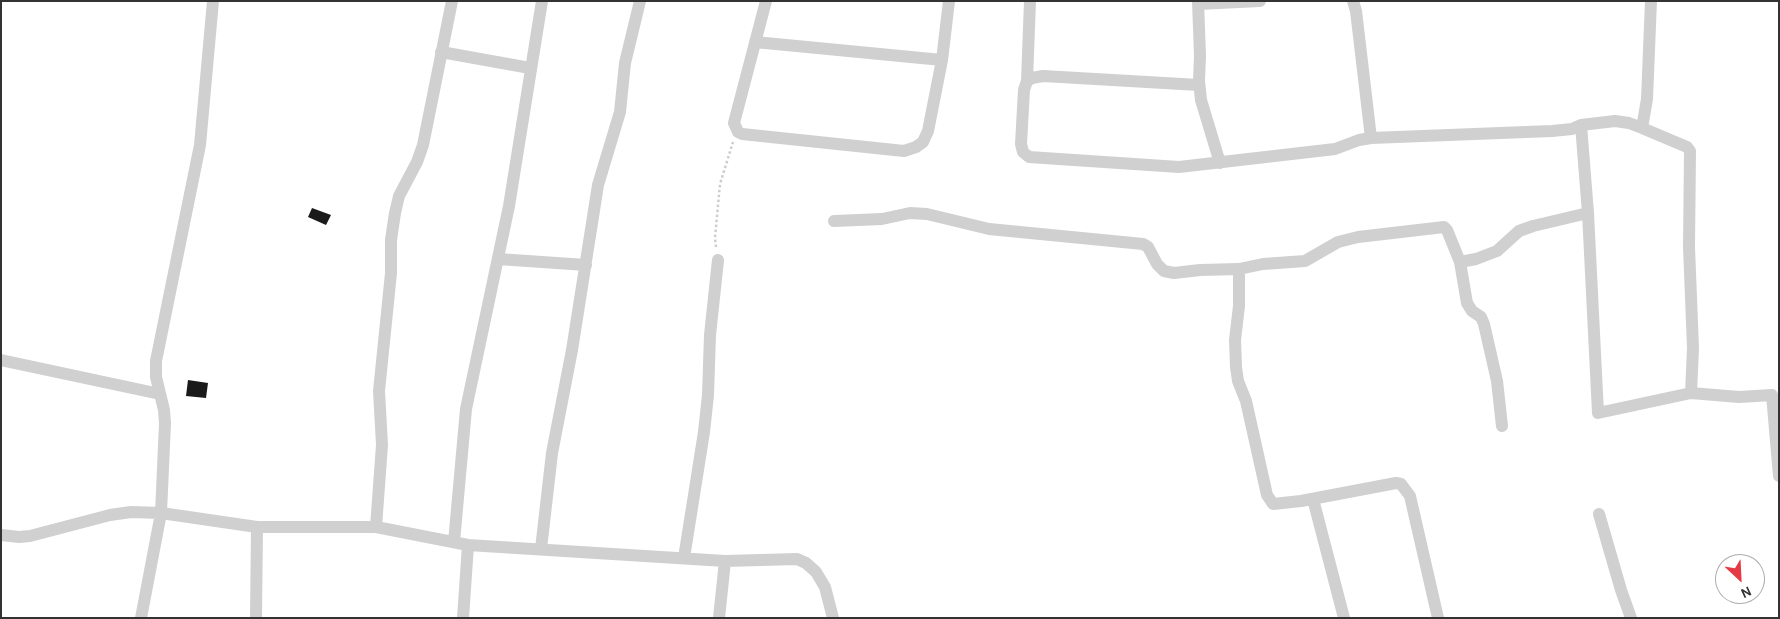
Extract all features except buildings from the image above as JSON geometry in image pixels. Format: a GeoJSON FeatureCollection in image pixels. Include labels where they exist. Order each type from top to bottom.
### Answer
{"type":"FeatureCollection","features":[{"type":"Feature","properties":{"kind":"street"},"geometry":{"type":"LineString","coordinates":[[141,618],[161,513],[165,423],[164,410],[156,377],[156,361],[200,146],[204,121],[214,1]]}},
{"type":"Feature","properties":{"kind":"street"},"geometry":{"type":"LineString","coordinates":[[376,527],[382,445],[379,391],[391,273],[391,240],[399,196],[417,162],[423,145],[452,1]]}},
{"type":"Feature","properties":{"kind":"street"},"geometry":{"type":"LineString","coordinates":[[454,542],[466,409],[509,206],[542,1]]}},
{"type":"Feature","properties":{"kind":"street"},"geometry":{"type":"LineString","coordinates":[[541,549],[552,453],[572,350],[598,184],[620,112],[625,63],[640,1]]}},
{"type":"Feature","properties":{"kind":"street"},"geometry":{"type":"LineString","coordinates":[[766,1],[734,123],[738,132],[742,134],[904,150],[916,147],[923,142],[928,131],[942,60],[949,1]]}},
{"type":"Feature","properties":{"kind":"street"},"geometry":{"type":"LineString","coordinates":[[1030,1],[1027,81],[1024,90],[1020,144],[1023,152],[1029,157],[1179,168],[1335,149],[1359,140],[1371,138],[1552,131],[1615,121],[1630,123],[1687,147],[1690,151],[1689,248],[1693,348],[1691,393]]}},
{"type":"Feature","properties":{"kind":"street"},"geometry":{"type":"LineString","coordinates":[[1220,163],[1201,100],[1199,85],[1198,2],[1260,1]]}},
{"type":"Feature","properties":{"kind":"street"},"geometry":{"type":"LineString","coordinates":[[1353,1],[1356,10],[1371,138]]}},
{"type":"Feature","properties":{"kind":"street"},"geometry":{"type":"LineString","coordinates":[[1642,128],[1646,99],[1651,1]]}},
{"type":"Feature","properties":{"kind":"street"},"geometry":{"type":"LineString","coordinates":[[756,42],[942,60]]}},
{"type":"Feature","properties":{"kind":"street"},"geometry":{"type":"LineString","coordinates":[[441,52],[530,68]]}},
{"type":"Feature","properties":{"kind":"street"},"geometry":{"type":"LineString","coordinates":[[1027,81],[1043,76],[1199,85]]}},
{"type":"Feature","properties":{"kind":"street"},"geometry":{"type":"LineString","coordinates":[[1581,125],[1588,213],[1598,413],[1691,393],[1739,397],[1775,394],[1779,476]]}},
{"type":"Feature","properties":{"kind":"street"},"geometry":{"type":"LineString","coordinates":[[834,222],[882,219],[910,213],[926,214],[989,229],[1143,244],[1148,247],[1157,264],[1164,271],[1174,272],[1239,269],[1263,264],[1305,261],[1338,242],[1358,237],[1444,227],[1460,262],[1467,303],[1472,311],[1481,317],[1484,324],[1497,381],[1502,426]]}},
{"type":"Feature","properties":{"kind":"street"},"geometry":{"type":"LineString","coordinates":[[1460,262],[1497,252],[1520,231],[1526,228],[1588,213]]}},
{"type":"Feature","properties":{"kind":"street"},"geometry":{"type":"LineString","coordinates":[[498,259],[586,265]]}},
{"type":"Feature","properties":{"kind":"street"},"geometry":{"type":"LineString","coordinates":[[684,558],[704,432],[708,395],[710,335],[718,260]]}},
{"type":"Feature","properties":{"kind":"street"},"geometry":{"type":"LineString","coordinates":[[1239,269],[1239,306],[1235,340],[1236,366],[1238,381],[1246,401],[1267,495],[1273,504],[1313,499],[1396,483],[1401,484],[1410,496],[1438,618]]}},
{"type":"Feature","properties":{"kind":"street"},"geometry":{"type":"LineString","coordinates":[[1,360],[160,394]]}},
{"type":"Feature","properties":{"kind":"street"},"geometry":{"type":"LineString","coordinates":[[1313,499],[1344,618]]}},
{"type":"Feature","properties":{"kind":"street"},"geometry":{"type":"LineString","coordinates":[[1,535],[30,536],[110,515],[131,512],[161,513],[257,527],[376,527],[468,545],[725,561],[797,560],[806,563],[816,572],[825,588],[833,618]]}},
{"type":"Feature","properties":{"kind":"street"},"geometry":{"type":"LineString","coordinates":[[1600,514],[1621,590],[1631,618]]}},
{"type":"Feature","properties":{"kind":"street"},"geometry":{"type":"LineString","coordinates":[[256,618],[257,527]]}},
{"type":"Feature","properties":{"kind":"street"},"geometry":{"type":"LineString","coordinates":[[463,618],[468,545]]}},
{"type":"Feature","properties":{"kind":"street"},"geometry":{"type":"LineString","coordinates":[[718,618],[725,561]]}},
{"type":"Feature","properties":{"kind":"path"},"geometry":{"type":"LineString","coordinates":[[718,260],[715,238],[720,184],[726,160],[738,132]]}}]}
